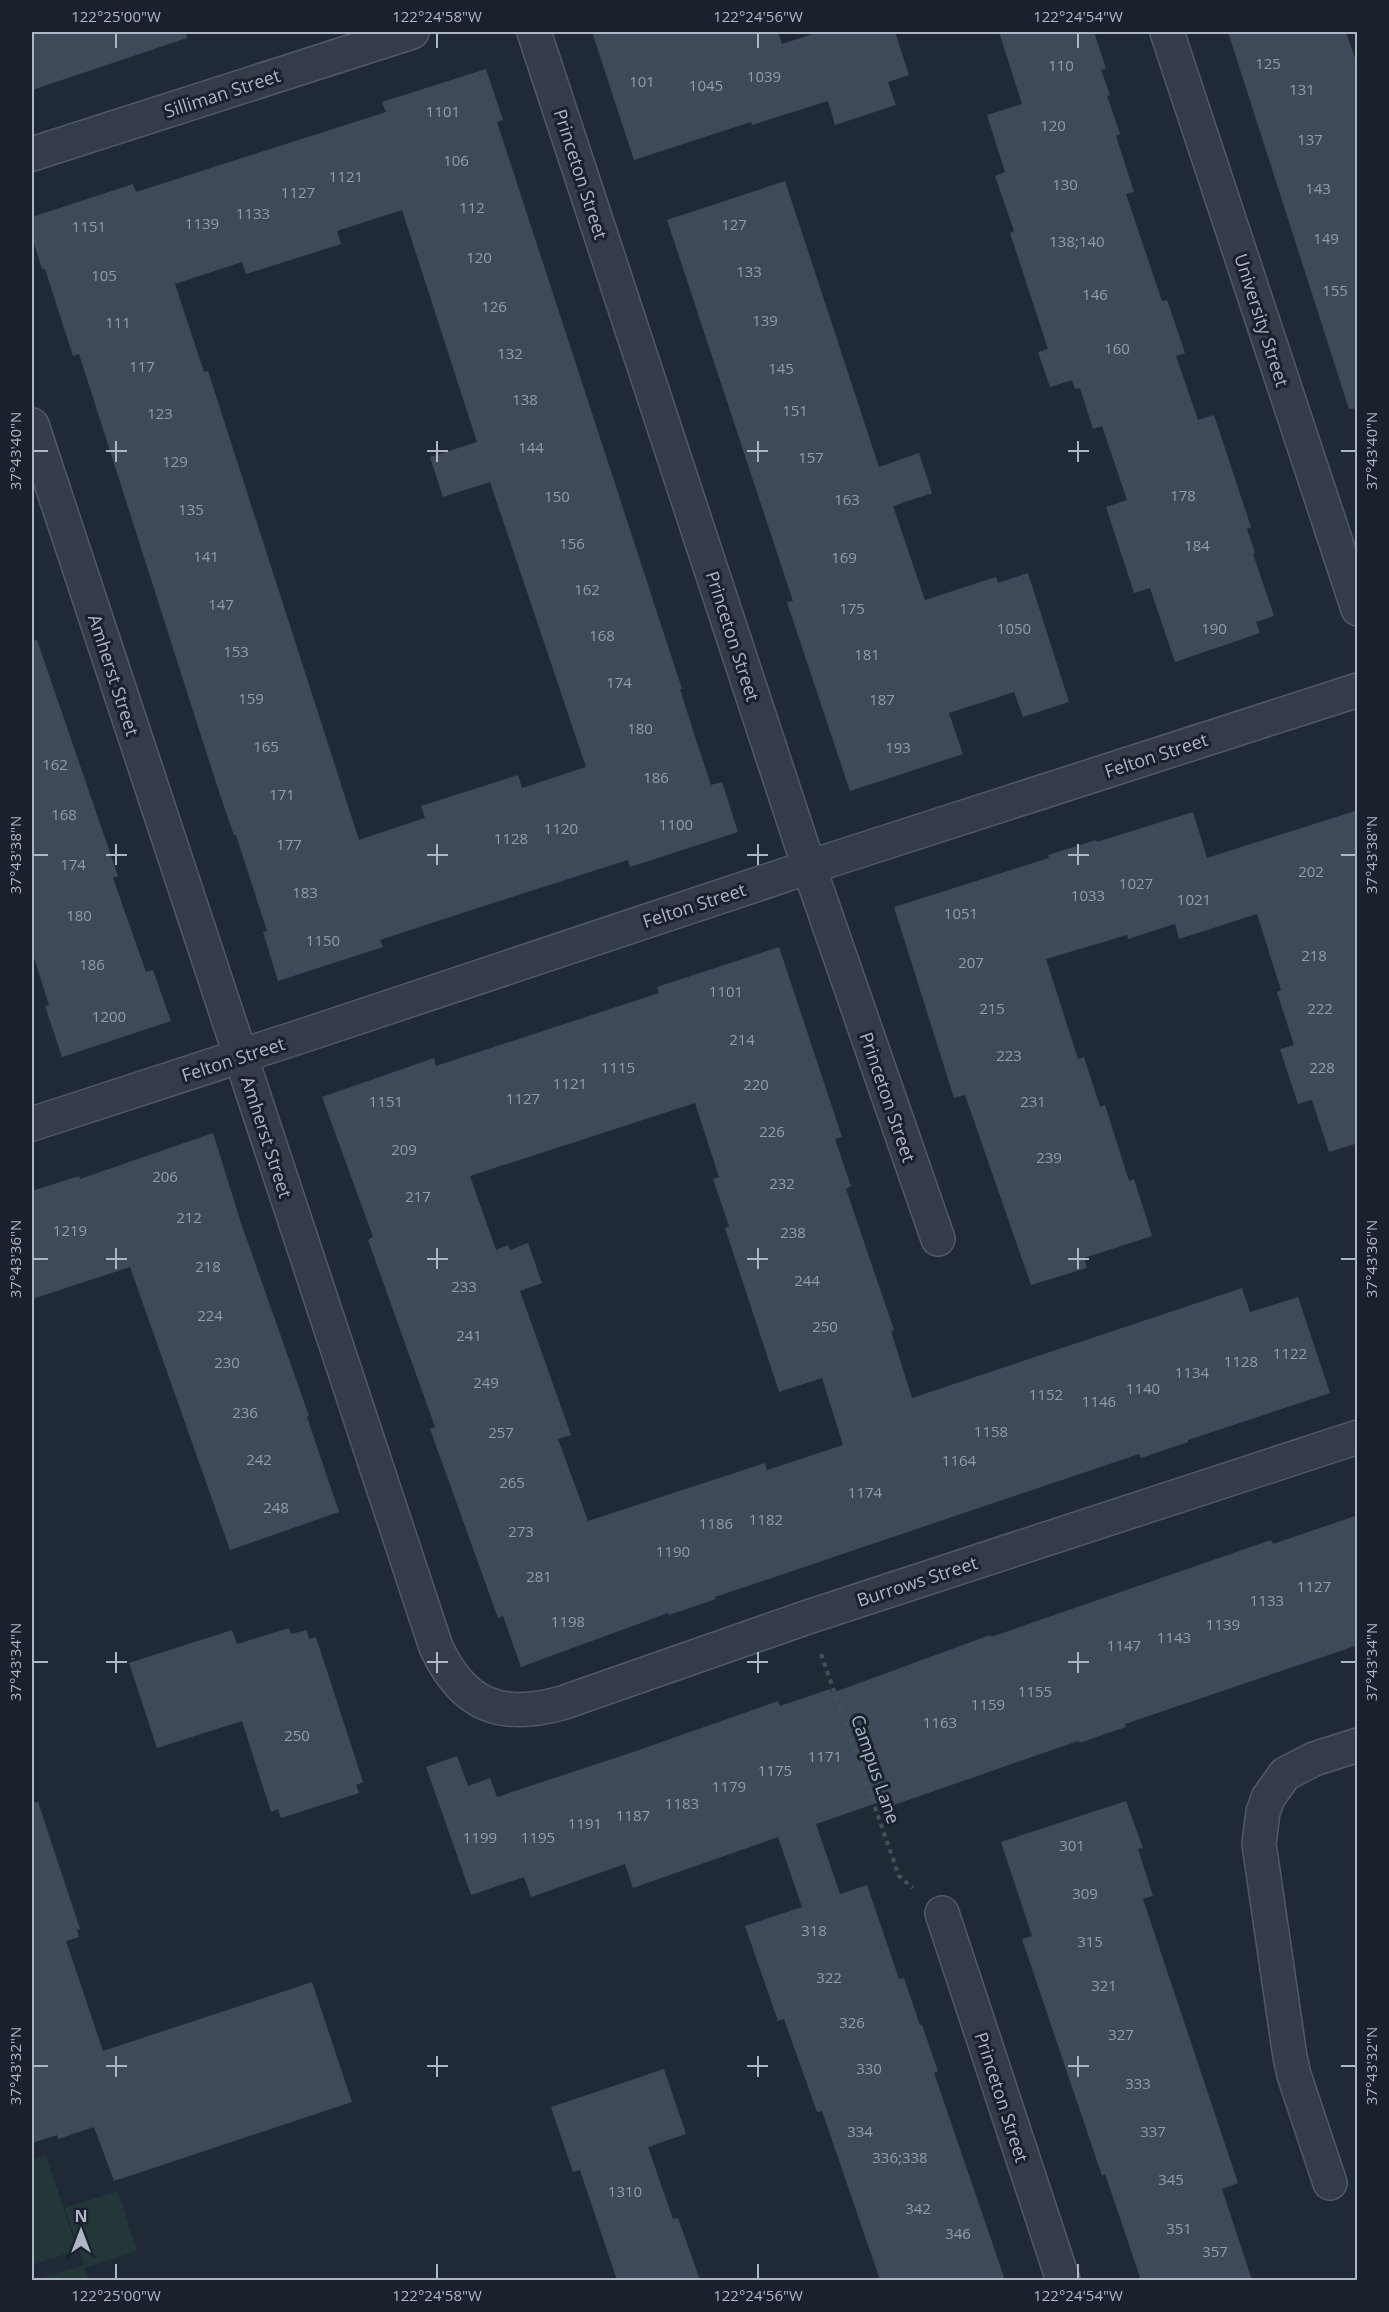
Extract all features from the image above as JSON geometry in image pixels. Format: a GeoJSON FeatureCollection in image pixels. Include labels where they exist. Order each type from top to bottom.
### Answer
{"type":"FeatureCollection","features":[{"type":"Feature","properties":{"kind":"street","name":"Silliman Street"},"geometry":{"type":"LineString","coordinates":[[32,154],[412,32]]}},
{"type":"Feature","properties":{"kind":"street","name":"Princeton Street"},"geometry":{"type":"LineString","coordinates":[[534,32],[809,867],[938,1239]]}},
{"type":"Feature","properties":{"kind":"street","name":"University Street"},"geometry":{"type":"LineString","coordinates":[[1167,32],[1358,609]]}},
{"type":"Feature","properties":{"kind":"street","name":"Amherst Street"},"geometry":{"type":"LineString","coordinates":[[32,425],[436,1647],[445,1668],[460,1687],[476,1700]]}},
{"type":"Feature","properties":{"kind":"street","name":"Felton Street"},"geometry":{"type":"LineString","coordinates":[[32,1124],[809,867],[1358,690]]}},
{"type":"Feature","properties":{"kind":"street","name":"Burrows Street"},"geometry":{"type":"LineString","coordinates":[[476,1700],[507,1709],[539,1709],[808,1617],[1358,1437]]}},
{"type":"Feature","properties":{"kind":"street"},"geometry":{"type":"LineString","coordinates":[[1330,2183],[1290,2057],[1262,1866],[1260,1827],[1268,1798],[1285,1774],[1314,1759],[1358,1745]]}},
{"type":"Feature","properties":{"kind":"street","name":"Princeton Street"},"geometry":{"type":"LineString","coordinates":[[942,1913],[1063,2280]]}},
{"type":"Feature","properties":{"kind":"path","name":"Campus Lane"},"geometry":{"type":"LineString","coordinates":[[808,1617],[899,1875],[942,1913]]}},
{"type":"Feature","properties":{"kind":"green space"},"geometry":{"type":"Polygon","coordinates":[[[46,2155],[77,2250],[32,2265],[32,2160],[46,2155]]]}},
{"type":"Feature","properties":{"kind":"green space"},"geometry":{"type":"Polygon","coordinates":[[[118,2191],[137,2251],[85,2268],[88,2280],[36,2280],[84,2265],[65,2208],[118,2191]]]}},
{"type":"Feature","properties":{"kind":"building"},"geometry":{"type":"Polygon","coordinates":[[[32,32],[186,32],[187,38],[32,90],[32,32]]]}},
{"type":"Feature","properties":{"kind":"building"},"geometry":{"type":"Polygon","coordinates":[[[592,32],[778,32],[782,44],[819,32],[895,32],[909,75],[888,82],[896,105],[835,125],[828,101],[752,125],[751,122],[634,160],[592,32]]]}},
{"type":"Feature","properties":{"kind":"building"},"geometry":{"type":"Polygon","coordinates":[[[999,32],[1094,32],[1106,69],[1101,70],[1110,95],[1107,96],[1120,134],[1116,136],[1134,192],[1126,194],[1162,301],[1167,300],[1185,353],[1176,356],[1198,420],[1214,415],[1251,527],[1247,529],[1255,553],[1253,554],[1274,616],[1256,622],[1260,633],[1175,662],[1150,588],[1134,593],[1106,507],[1127,500],[1102,426],[1093,429],[1080,388],[1075,389],[1072,380],[1050,387],[1038,352],[1048,349],[1010,233],[1014,231],[995,176],[1005,172],[987,115],[1022,104],[999,32]]]}},
{"type":"Feature","properties":{"kind":"building"},"geometry":{"type":"Polygon","coordinates":[[[1228,32],[1346,32],[1358,67],[1358,408],[1349,409],[1228,32]]]}},
{"type":"Feature","properties":{"kind":"building"},"geometry":{"type":"Polygon","coordinates":[[[486,69],[503,120],[497,122],[682,689],[680,689],[695,737],[711,785],[722,782],[738,832],[630,867],[628,860],[456,915],[380,940],[383,947],[278,981],[263,932],[267,931],[236,835],[234,835],[218,789],[79,354],[73,356],[45,269],[42,269],[32,237],[32,217],[133,184],[136,192],[386,112],[382,102],[486,69]],[[402,210],[337,231],[341,244],[246,274],[242,262],[175,284],[204,372],[208,371],[359,840],[425,818],[421,806],[518,775],[522,788],[586,767],[490,482],[443,497],[430,457],[477,442],[402,210]]]}},
{"type":"Feature","properties":{"kind":"building"},"geometry":{"type":"Polygon","coordinates":[[[785,181],[879,467],[919,453],[932,493],[893,506],[925,600],[996,577],[998,583],[1028,573],[1069,702],[1023,717],[1014,692],[949,713],[963,754],[850,791],[787,602],[793,601],[667,220],[785,181]]]}},
{"type":"Feature","properties":{"kind":"building"},"geometry":{"type":"Polygon","coordinates":[[[37,640],[118,876],[113,878],[146,972],[153,970],[171,1021],[62,1057],[45,1006],[49,1005],[32,951],[32,641],[37,640]]]}},
{"type":"Feature","properties":{"kind":"building"},"geometry":{"type":"Polygon","coordinates":[[[1358,810],[1358,1143],[1329,1152],[1312,1100],[1298,1104],[1280,1049],[1294,1045],[1277,992],[1281,990],[1257,914],[1179,939],[1175,924],[1128,939],[1127,935],[1046,959],[1078,1059],[1084,1057],[1100,1107],[1105,1105],[1129,1181],[1134,1179],[1152,1236],[1084,1258],[1087,1268],[1031,1285],[965,1095],[954,1098],[894,907],[1049,858],[1048,855],[1193,812],[1207,858],[1358,810]]]}},
{"type":"Feature","properties":{"kind":"building"},"geometry":{"type":"Polygon","coordinates":[[[779,947],[842,1137],[835,1139],[851,1186],[846,1189],[894,1330],[891,1331],[912,1398],[1242,1288],[1250,1312],[1298,1297],[1330,1393],[1141,1458],[1139,1454],[715,1597],[716,1599],[669,1615],[668,1613],[521,1667],[503,1616],[498,1618],[430,1429],[435,1427],[368,1240],[373,1237],[322,1097],[434,1058],[436,1066],[659,993],[657,987],[779,947]],[[695,1103],[470,1176],[496,1250],[508,1245],[510,1250],[528,1243],[542,1283],[520,1291],[571,1435],[558,1439],[588,1521],[765,1463],[767,1470],[843,1445],[822,1378],[779,1392],[725,1228],[729,1226],[713,1179],[719,1177],[695,1103]]]}},
{"type":"Feature","properties":{"kind":"building"},"geometry":{"type":"Polygon","coordinates":[[[213,1133],[241,1223],[309,1416],[307,1417],[339,1512],[230,1550],[130,1267],[32,1299],[32,1191],[79,1176],[80,1179],[213,1133]]]}},
{"type":"Feature","properties":{"kind":"building"},"geometry":{"type":"Polygon","coordinates":[[[1358,1515],[1358,1645],[1125,1724],[1126,1727],[1079,1743],[1078,1741],[891,1806],[889,1799],[816,1824],[840,1894],[867,1885],[899,1979],[904,1978],[920,2025],[922,2025],[938,2071],[934,2073],[1005,2280],[880,2280],[822,2111],[817,2112],[784,2019],[778,2021],[745,1926],[802,1907],[778,1837],[633,1888],[625,1864],[531,1897],[524,1877],[471,1895],[426,1767],[457,1756],[468,1786],[490,1778],[497,1797],[778,1701],[780,1706],[830,1689],[832,1693],[990,1635],[991,1637],[1271,1540],[1273,1544],[1358,1515]]]}},
{"type":"Feature","properties":{"kind":"building"},"geometry":{"type":"Polygon","coordinates":[[[289,1628],[291,1634],[307,1630],[309,1639],[316,1637],[363,1782],[356,1785],[359,1793],[281,1818],[278,1809],[271,1812],[242,1721],[157,1748],[129,1663],[232,1630],[237,1644],[289,1628]]]}},
{"type":"Feature","properties":{"kind":"building"},"geometry":{"type":"Polygon","coordinates":[[[1126,1801],[1143,1848],[1138,1849],[1153,1896],[1143,1899],[1238,2183],[1222,2189],[1252,2280],[1141,2280],[1105,2174],[1102,2176],[1022,1939],[1032,1936],[1001,1842],[1126,1801]]]}},
{"type":"Feature","properties":{"kind":"building"},"geometry":{"type":"Polygon","coordinates":[[[38,1802],[80,1929],[77,1930],[79,1937],[66,1941],[103,2051],[312,1982],[352,2102],[114,2181],[94,2127],[58,2139],[57,2135],[32,2143],[32,1803],[38,1802]]]}},
{"type":"Feature","properties":{"kind":"building"},"geometry":{"type":"Polygon","coordinates":[[[664,2069],[686,2134],[648,2147],[673,2219],[678,2218],[700,2280],[617,2280],[580,2170],[573,2172],[551,2107],[664,2069]]]}}]}
